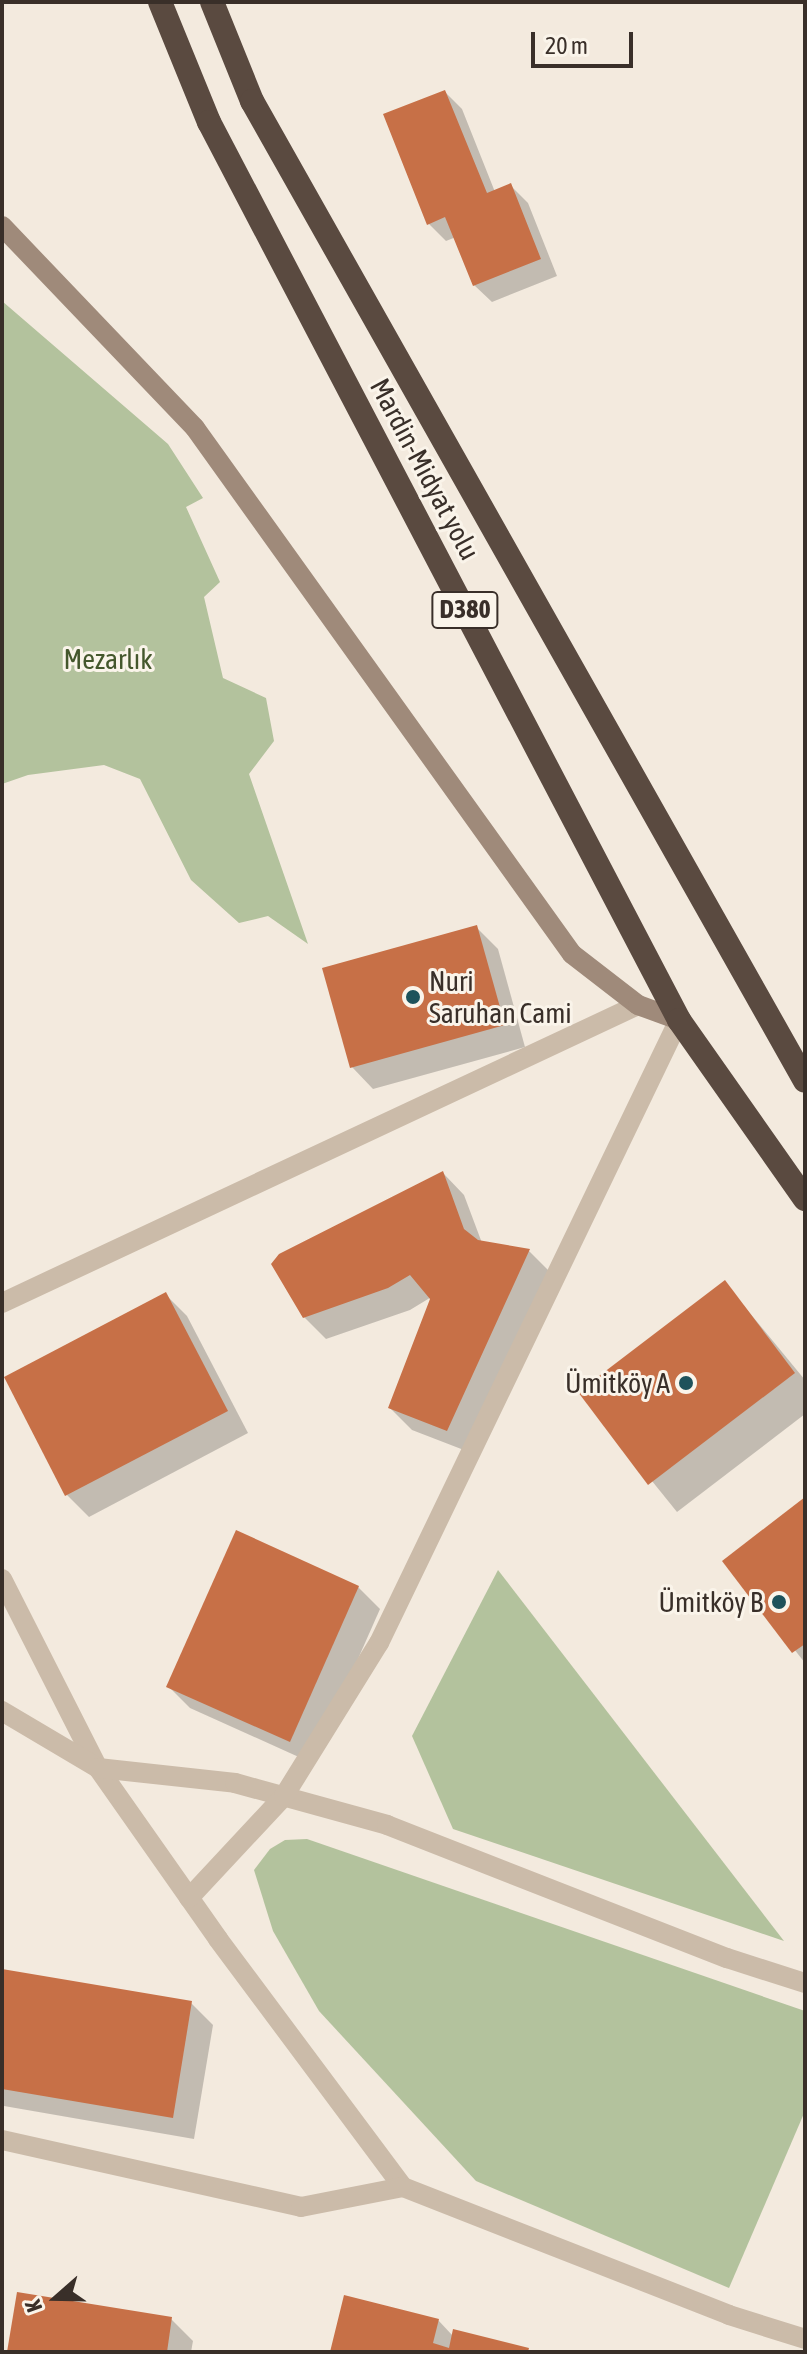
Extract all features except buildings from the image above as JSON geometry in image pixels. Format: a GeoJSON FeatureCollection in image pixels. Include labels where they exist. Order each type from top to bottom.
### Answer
{"type":"FeatureCollection","features":[{"type":"Feature","properties":{"kind":"highway","name":"Mardin-Midyat yolu"},"geometry":{"type":"LineString","coordinates":[[160,2],[209,122],[679,1020],[805,1199]]}},
{"type":"Feature","properties":{"kind":"highway","name":"Mardin-Midyat yolu"},"geometry":{"type":"LineString","coordinates":[[212,2],[252,101],[805,1081]]}},
{"type":"Feature","properties":{"kind":"street"},"geometry":{"type":"LineString","coordinates":[[2,226],[195,428],[572,954],[638,1005],[679,1020],[379,1643],[284,1796],[189,1898]]}},
{"type":"Feature","properties":{"kind":"street"},"geometry":{"type":"LineString","coordinates":[[2,1303],[638,1005]]}},
{"type":"Feature","properties":{"kind":"street"},"geometry":{"type":"LineString","coordinates":[[2,1579],[98,1768],[189,1898],[403,2187],[729,2315],[805,2339]]}},
{"type":"Feature","properties":{"kind":"street"},"geometry":{"type":"LineString","coordinates":[[2,1711],[98,1768],[235,1783],[387,1825],[727,1958],[805,1983]]}},
{"type":"Feature","properties":{"kind":"street"},"geometry":{"type":"LineString","coordinates":[[2,2140],[301,2207],[403,2187]]}},
{"type":"Feature","properties":{"kind":"green space","name":"Mezarlık"},"geometry":{"type":"Polygon","coordinates":[[[2,301],[168,444],[203,498],[186,507],[220,582],[204,597],[223,678],[266,698],[274,741],[249,774],[308,944],[268,916],[239,923],[191,880],[140,779],[104,765],[28,775],[2,784],[2,301]]]}},
{"type":"Feature","properties":{"kind":"green space"},"geometry":{"type":"Polygon","coordinates":[[[498,1570],[784,1941],[453,1829],[412,1736],[498,1570]]]}},
{"type":"Feature","properties":{"kind":"green space"},"geometry":{"type":"Polygon","coordinates":[[[307,1839],[805,2011],[805,2111],[729,2288],[476,2181],[319,2011],[273,1931],[254,1870],[270,1849],[285,1840],[307,1839]]]}},
{"type":"Feature","properties":{"kind":"place","name":"Nuri Saruhan Cami"},"geometry":{"type":"Point","coordinates":[413,997]}},
{"type":"Feature","properties":{"kind":"place","name":"Ümitköy A"},"geometry":{"type":"Point","coordinates":[686,1383]}},
{"type":"Feature","properties":{"kind":"place","name":"Ümitköy B"},"geometry":{"type":"Point","coordinates":[779,1602]}}]}
